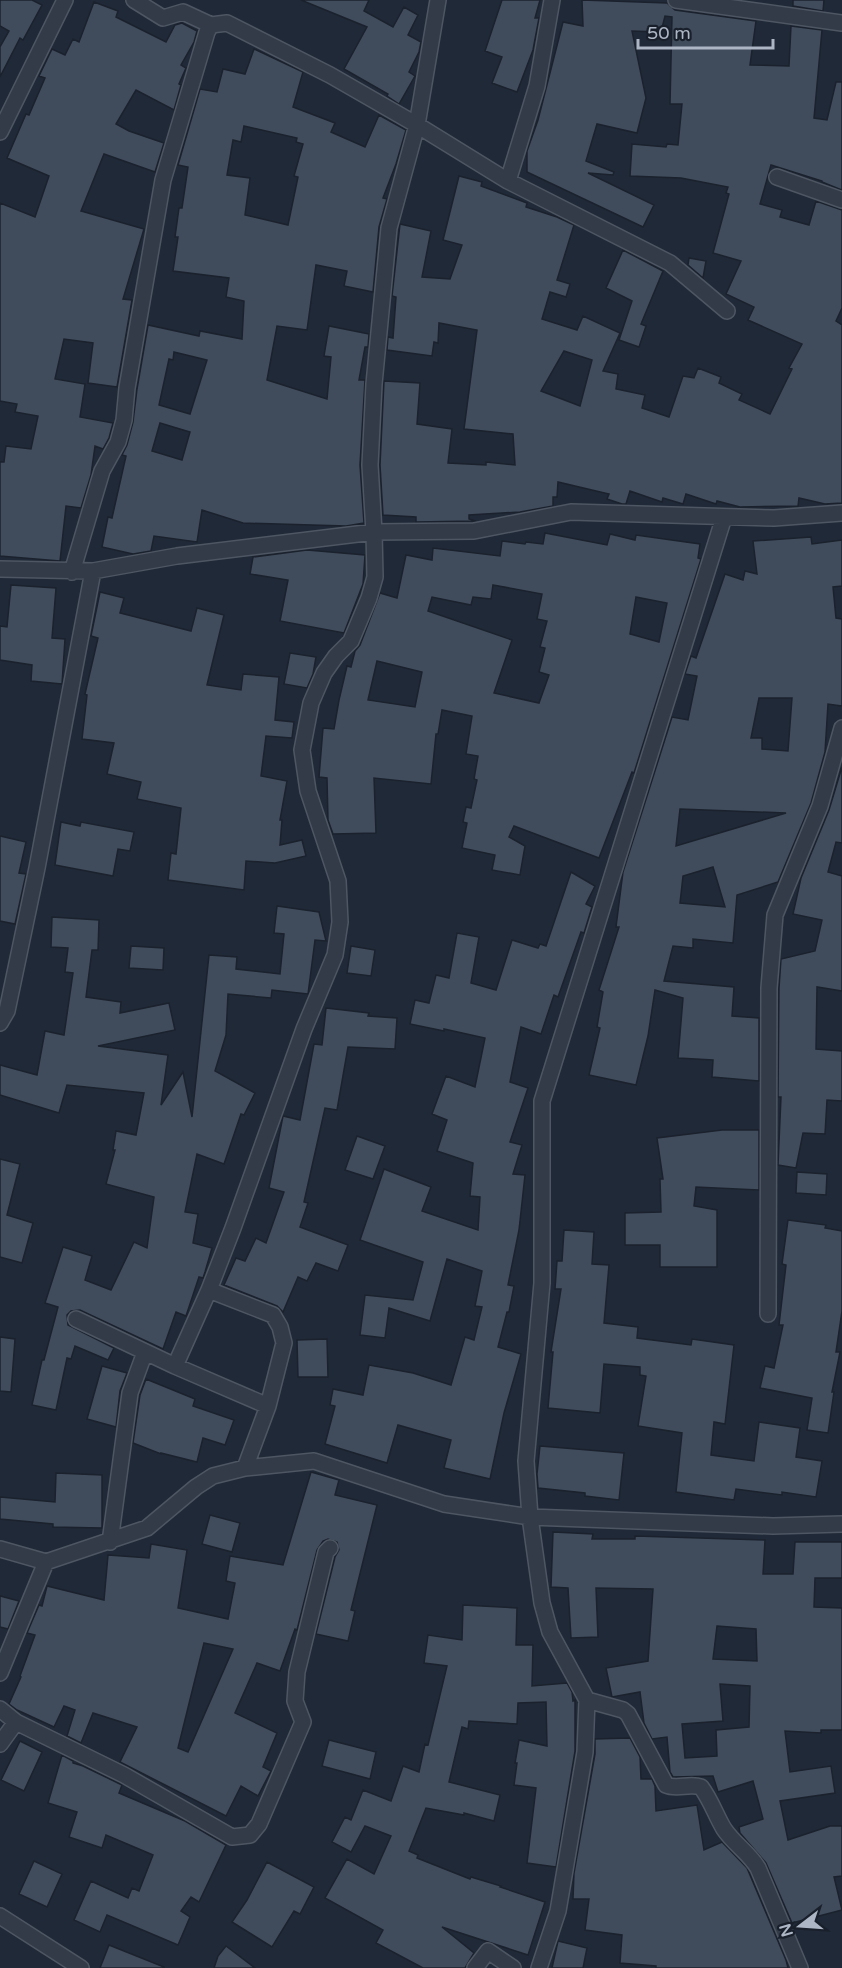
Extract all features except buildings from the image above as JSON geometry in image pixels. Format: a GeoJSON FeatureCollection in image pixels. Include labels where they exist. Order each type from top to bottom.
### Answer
{"type":"FeatureCollection","features":[{"type":"Feature","properties":{"kind":"street"},"geometry":{"type":"LineString","coordinates":[[0,132],[65,0]]}},
{"type":"Feature","properties":{"kind":"street"},"geometry":{"type":"LineString","coordinates":[[134,0],[164,18],[183,12],[211,25],[227,23],[330,75],[508,181],[670,263],[727,311]]}},
{"type":"Feature","properties":{"kind":"street"},"geometry":{"type":"LineString","coordinates":[[175,1366],[209,1290],[304,1029],[335,955],[340,922],[338,881],[308,791],[302,750],[311,703],[324,673],[351,641],[375,577],[370,465],[373,395],[389,228],[417,125],[438,0]]}},
{"type":"Feature","properties":{"kind":"street"},"geometry":{"type":"LineString","coordinates":[[508,181],[537,86],[552,0]]}},
{"type":"Feature","properties":{"kind":"street"},"geometry":{"type":"LineString","coordinates":[[676,0],[707,2],[842,23]]}},
{"type":"Feature","properties":{"kind":"street"},"geometry":{"type":"LineString","coordinates":[[72,572],[102,471],[118,442],[124,420],[127,388],[163,180],[211,25]]}},
{"type":"Feature","properties":{"kind":"street"},"geometry":{"type":"LineString","coordinates":[[777,177],[842,200]]}},
{"type":"Feature","properties":{"kind":"street"},"geometry":{"type":"LineString","coordinates":[[0,569],[93,571],[177,556],[374,532],[474,531],[571,512],[774,518],[842,513]]}},
{"type":"Feature","properties":{"kind":"street"},"geometry":{"type":"LineString","coordinates":[[539,1968],[558,1911],[585,1752],[587,1700],[550,1632],[542,1603],[530,1517],[526,1461],[542,1282],[542,1101],[724,517]]}},
{"type":"Feature","properties":{"kind":"street"},"geometry":{"type":"LineString","coordinates":[[0,1023],[7,1011],[35,879],[93,571]]}},
{"type":"Feature","properties":{"kind":"street"},"geometry":{"type":"LineString","coordinates":[[768,1314],[769,988],[775,915],[820,806],[842,728]]}},
{"type":"Feature","properties":{"kind":"street"},"geometry":{"type":"LineString","coordinates":[[209,1290],[273,1315],[280,1327],[284,1343],[268,1406],[245,1468]]}},
{"type":"Feature","properties":{"kind":"street"},"geometry":{"type":"LineString","coordinates":[[76,1319],[175,1366],[268,1406]]}},
{"type":"Feature","properties":{"kind":"street"},"geometry":{"type":"LineString","coordinates":[[110,1542],[130,1393],[145,1352]]}},
{"type":"Feature","properties":{"kind":"street"},"geometry":{"type":"LineString","coordinates":[[0,1549],[46,1562],[147,1528],[196,1487],[213,1476],[245,1468],[314,1461],[444,1504],[530,1517],[772,1526],[842,1524]]}},
{"type":"Feature","properties":{"kind":"street"},"geometry":{"type":"LineString","coordinates":[[0,1709],[16,1722],[124,1776],[232,1837],[250,1835],[259,1824],[303,1722],[295,1701],[297,1672],[326,1552],[330,1548]]}},
{"type":"Feature","properties":{"kind":"street"},"geometry":{"type":"LineString","coordinates":[[0,1673],[46,1562]]}},
{"type":"Feature","properties":{"kind":"street"},"geometry":{"type":"LineString","coordinates":[[587,1700],[623,1710],[628,1714],[666,1785],[673,1788],[694,1785],[701,1787],[725,1830],[741,1850],[751,1856],[758,1868],[800,1968]]}},
{"type":"Feature","properties":{"kind":"street"},"geometry":{"type":"LineString","coordinates":[[0,1744],[16,1722]]}},
{"type":"Feature","properties":{"kind":"street"},"geometry":{"type":"LineString","coordinates":[[0,1917],[81,1968]]}},
{"type":"Feature","properties":{"kind":"street"},"geometry":{"type":"LineString","coordinates":[[475,1968],[488,1951],[513,1968]]}}]}
